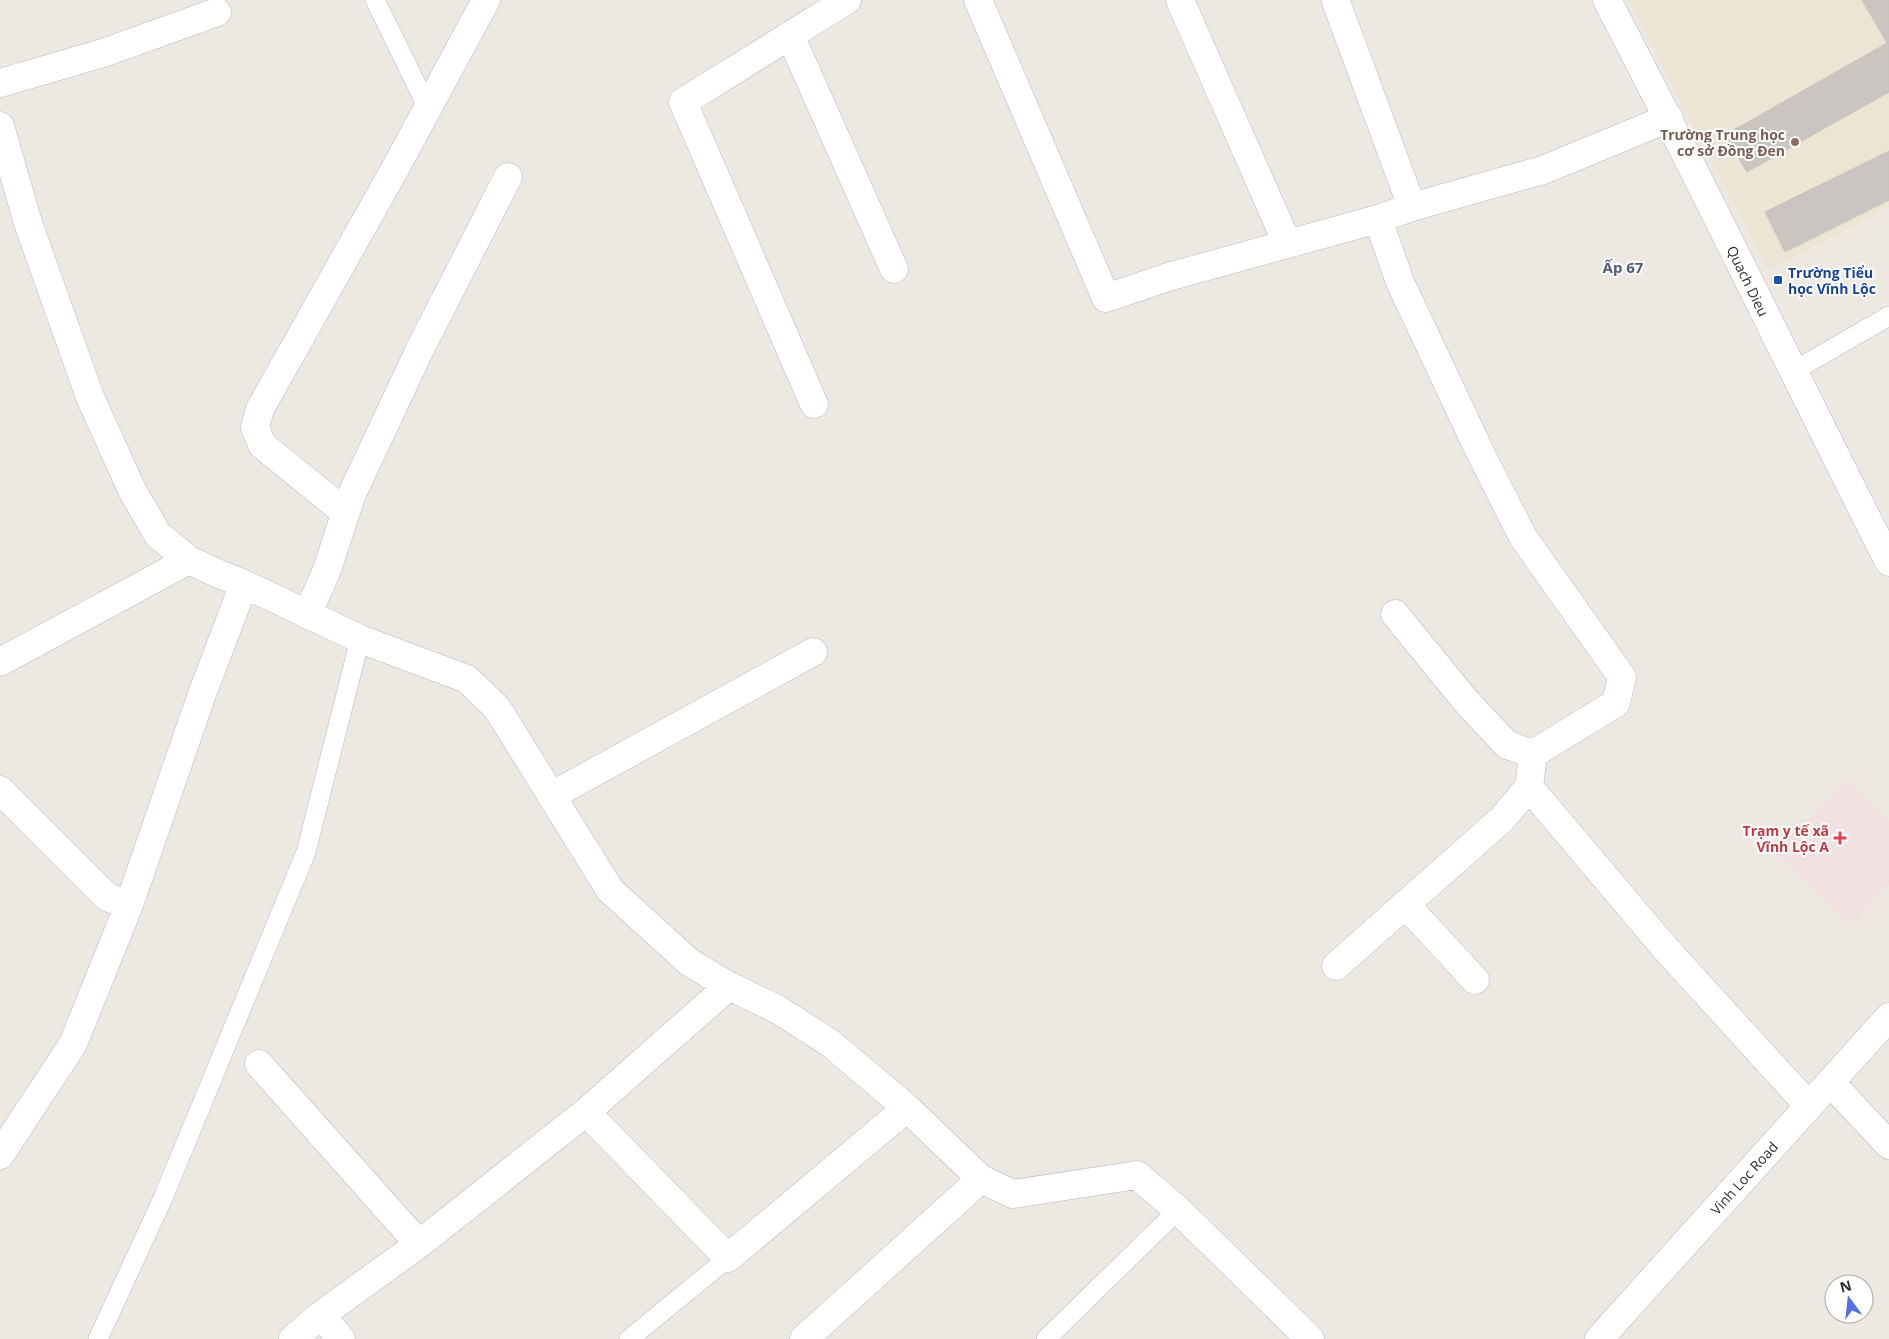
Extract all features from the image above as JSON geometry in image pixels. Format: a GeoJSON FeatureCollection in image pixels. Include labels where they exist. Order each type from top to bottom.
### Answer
{"type":"FeatureCollection","features":[{"type":"Feature","properties":{"kind":"street"},"geometry":{"type":"LineString","coordinates":[[346,513],[262,445],[255,426],[260,410],[396,167],[427,106],[486,0]]}},
{"type":"Feature","properties":{"kind":"street"},"geometry":{"type":"LineString","coordinates":[[814,404],[683,102],[847,0]]}},
{"type":"Feature","properties":{"kind":"street"},"geometry":{"type":"LineString","coordinates":[[978,0],[1106,298],[1168,277],[1378,219],[1412,207],[1543,170],[1669,118]]}},
{"type":"Feature","properties":{"kind":"street"},"geometry":{"type":"LineString","coordinates":[[1180,0],[1287,243]]}},
{"type":"Feature","properties":{"kind":"street","name":"Quach Dieu"},"geometry":{"type":"LineString","coordinates":[[1607,0],[1669,118],[1792,372],[1889,562]]}},
{"type":"Feature","properties":{"kind":"street"},"geometry":{"type":"LineString","coordinates":[[1336,2],[1412,207]]}},
{"type":"Feature","properties":{"kind":"street"},"geometry":{"type":"LineString","coordinates":[[0,84],[103,53],[217,12]]}},
{"type":"Feature","properties":{"kind":"street"},"geometry":{"type":"LineString","coordinates":[[790,35],[894,269]]}},
{"type":"Feature","properties":{"kind":"street"},"geometry":{"type":"LineString","coordinates":[[0,126],[11,206],[90,397],[132,490],[158,535],[189,560],[360,639],[466,680],[497,708],[610,890],[690,962],[729,986],[777,1009],[830,1042],[907,1108],[982,1180],[1013,1194],[1136,1175],[1178,1210],[1310,1339]]}},
{"type":"Feature","properties":{"kind":"street"},"geometry":{"type":"LineString","coordinates":[[307,615],[327,570],[351,496],[416,358],[508,176]]}},
{"type":"Feature","properties":{"kind":"street"},"geometry":{"type":"LineString","coordinates":[[1378,219],[1400,282],[1480,452],[1524,537],[1622,677],[1616,703],[1534,754]]}},
{"type":"Feature","properties":{"kind":"street"},"geometry":{"type":"LineString","coordinates":[[0,662],[189,560]]}},
{"type":"Feature","properties":{"kind":"street"},"geometry":{"type":"LineString","coordinates":[[0,1155],[73,1044],[128,905],[202,694],[244,584]]}},
{"type":"Feature","properties":{"kind":"street"},"geometry":{"type":"LineString","coordinates":[[1395,614],[1465,700],[1508,745],[1534,754]]}},
{"type":"Feature","properties":{"kind":"street"},"geometry":{"type":"LineString","coordinates":[[551,796],[813,652]]}},
{"type":"Feature","properties":{"kind":"street"},"geometry":{"type":"LineString","coordinates":[[1336,966],[1502,819],[1530,787],[1534,754]]}},
{"type":"Feature","properties":{"kind":"street"},"geometry":{"type":"LineString","coordinates":[[1530,787],[1665,948],[1809,1106]]}},
{"type":"Feature","properties":{"kind":"street"},"geometry":{"type":"LineString","coordinates":[[0,790],[107,896],[128,905]]}},
{"type":"Feature","properties":{"kind":"street"},"geometry":{"type":"LineString","coordinates":[[1405,904],[1475,980]]}},
{"type":"Feature","properties":{"kind":"street"},"geometry":{"type":"LineString","coordinates":[[293,1339],[321,1315],[419,1244],[586,1112],[729,986]]}},
{"type":"Feature","properties":{"kind":"street","name":"Vinh Loc Road"},"geometry":{"type":"LineString","coordinates":[[1609,1336],[1889,1017]]}},
{"type":"Feature","properties":{"kind":"street"},"geometry":{"type":"LineString","coordinates":[[259,1064],[419,1244]]}},
{"type":"Feature","properties":{"kind":"street"},"geometry":{"type":"LineString","coordinates":[[1831,1083],[1889,1145]]}},
{"type":"Feature","properties":{"kind":"street"},"geometry":{"type":"LineString","coordinates":[[586,1112],[728,1258],[907,1108]]}},
{"type":"Feature","properties":{"kind":"street"},"geometry":{"type":"LineString","coordinates":[[804,1339],[982,1180]]}},
{"type":"Feature","properties":{"kind":"street"},"geometry":{"type":"LineString","coordinates":[[321,1315],[341,1339]]}},
{"type":"Feature","properties":{"kind":"lane"},"geometry":{"type":"LineString","coordinates":[[375,0],[427,106]]}},
{"type":"Feature","properties":{"kind":"lane"},"geometry":{"type":"LineString","coordinates":[[1792,372],[1889,316]]}},
{"type":"Feature","properties":{"kind":"lane"},"geometry":{"type":"LineString","coordinates":[[98,1339],[163,1198],[306,852],[360,639]]}},
{"type":"Feature","properties":{"kind":"lane"},"geometry":{"type":"LineString","coordinates":[[1046,1339],[1178,1210]]}},
{"type":"Feature","properties":{"kind":"lane"},"geometry":{"type":"LineString","coordinates":[[629,1339],[728,1258]]}},
{"type":"Feature","properties":{"kind":"shaded area","name":"Trường Trung học cơ sở Đồng Đen"},"geometry":{"type":"Polygon","coordinates":[[[1629,0],[1889,0],[1889,207],[1768,271],[1629,0]]]}},
{"type":"Feature","properties":{"kind":"shaded area","name":"Trạm y tế xã Vĩnh Lộc A"},"geometry":{"type":"Polygon","coordinates":[[[1844,780],[1889,821],[1889,884],[1852,925],[1774,854],[1844,780]]]}},
{"type":"Feature","properties":{"kind":"building"},"geometry":{"type":"Polygon","coordinates":[[[1862,0],[1889,0],[1889,92],[1747,172],[1725,135],[1887,43],[1862,0]]]}},
{"type":"Feature","properties":{"kind":"building"},"geometry":{"type":"Polygon","coordinates":[[[1889,151],[1889,200],[1785,252],[1765,212],[1889,151]]]}},
{"type":"Feature","properties":{"kind":"place","name":"Trường Trung học cơ sở Đồng Đen"},"geometry":{"type":"Point","coordinates":[1795,142]}},
{"type":"Feature","properties":{"kind":"place","name":"Trường Tiểu học Vĩnh Lộc"},"geometry":{"type":"Point","coordinates":[1778,280]}},
{"type":"Feature","properties":{"kind":"place","name":"Trạm y tế xã Vĩnh Lộc A"},"geometry":{"type":"Point","coordinates":[1840,838]}},
{"type":"Feature","properties":{"kind":"district","name":"Ấp 67"},"geometry":{"type":"Point","coordinates":[1623,267]}}]}
